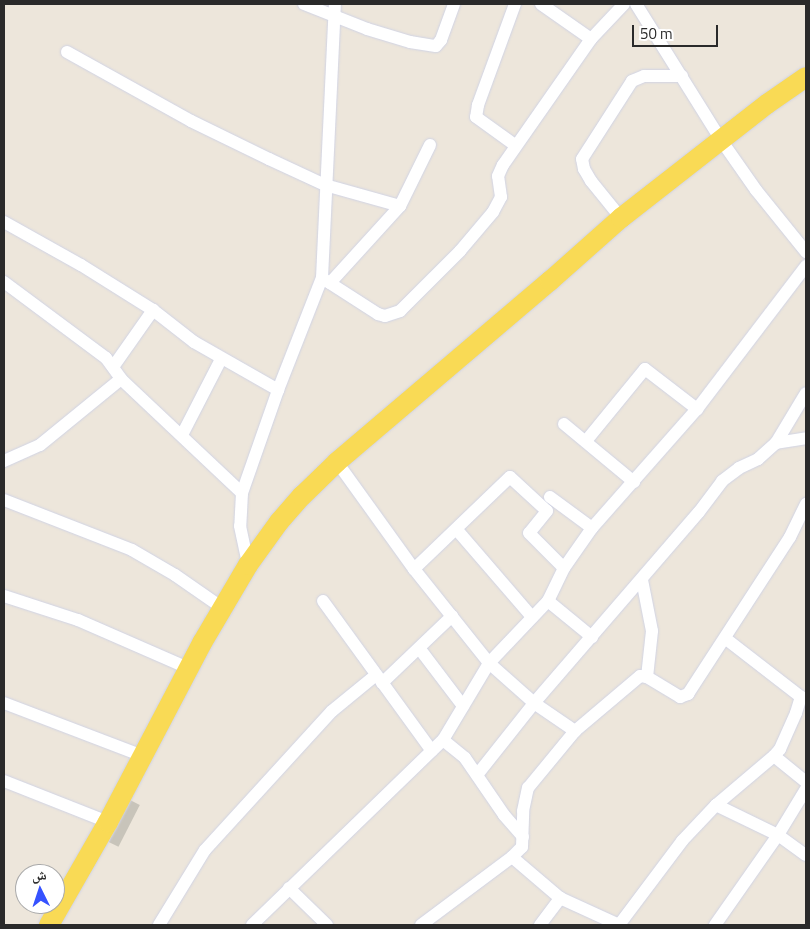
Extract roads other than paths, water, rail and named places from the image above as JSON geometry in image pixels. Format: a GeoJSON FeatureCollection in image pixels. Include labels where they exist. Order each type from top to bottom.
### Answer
{"type":"FeatureCollection","features":[{"type":"Feature","properties":{"kind":"main road"},"geometry":{"type":"LineString","coordinates":[[49,925],[108,822],[188,668],[248,565],[296,502],[337,462],[550,281],[621,218],[806,77]]}},
{"type":"Feature","properties":{"kind":"street"},"geometry":{"type":"LineString","coordinates":[[304,4],[333,17],[401,40],[436,46],[441,40],[454,4]]}},
{"type":"Feature","properties":{"kind":"street"},"geometry":{"type":"LineString","coordinates":[[326,281],[325,184],[335,4]]}},
{"type":"Feature","properties":{"kind":"street"},"geometry":{"type":"LineString","coordinates":[[515,4],[478,105],[476,116],[516,146]]}},
{"type":"Feature","properties":{"kind":"street"},"geometry":{"type":"LineString","coordinates":[[540,4],[591,39]]}},
{"type":"Feature","properties":{"kind":"street"},"geometry":{"type":"LineString","coordinates":[[326,281],[378,314],[386,316],[400,311],[460,251],[494,212],[501,197],[498,176],[500,170],[591,39],[624,4]]}},
{"type":"Feature","properties":{"kind":"street"},"geometry":{"type":"LineString","coordinates":[[636,4],[721,140],[756,190],[806,252]]}},
{"type":"Feature","properties":{"kind":"street"},"geometry":{"type":"LineString","coordinates":[[67,52],[191,121],[325,184],[400,206]]}},
{"type":"Feature","properties":{"kind":"street"},"geometry":{"type":"LineString","coordinates":[[621,218],[591,181],[584,169],[582,159],[632,81],[644,76],[682,76]]}},
{"type":"Feature","properties":{"kind":"street"},"geometry":{"type":"LineString","coordinates":[[248,565],[240,526],[242,493],[278,390],[326,281],[400,206],[430,145]]}},
{"type":"Feature","properties":{"kind":"street"},"geometry":{"type":"LineString","coordinates":[[4,222],[82,266],[153,310],[194,342],[221,359],[278,390]]}},
{"type":"Feature","properties":{"kind":"street"},"geometry":{"type":"LineString","coordinates":[[252,925],[432,752],[442,740],[489,663],[548,601],[564,568],[592,528],[697,409],[806,266]]}},
{"type":"Feature","properties":{"kind":"street"},"geometry":{"type":"LineString","coordinates":[[4,282],[106,358],[121,379],[242,493]]}},
{"type":"Feature","properties":{"kind":"street"},"geometry":{"type":"LineString","coordinates":[[113,367],[153,310]]}},
{"type":"Feature","properties":{"kind":"street"},"geometry":{"type":"LineString","coordinates":[[182,435],[221,359]]}},
{"type":"Feature","properties":{"kind":"street"},"geometry":{"type":"LineString","coordinates":[[586,441],[645,369],[697,409]]}},
{"type":"Feature","properties":{"kind":"street"},"geometry":{"type":"LineString","coordinates":[[4,461],[40,446],[121,379]]}},
{"type":"Feature","properties":{"kind":"street"},"geometry":{"type":"LineString","coordinates":[[477,776],[534,704],[642,580],[722,481],[739,468],[758,459],[776,443],[806,393]]}},
{"type":"Feature","properties":{"kind":"street"},"geometry":{"type":"LineString","coordinates":[[564,424],[634,482]]}},
{"type":"Feature","properties":{"kind":"street"},"geometry":{"type":"LineString","coordinates":[[776,443],[806,438]]}},
{"type":"Feature","properties":{"kind":"street"},"geometry":{"type":"LineString","coordinates":[[337,462],[414,569],[489,663],[534,704],[575,731]]}},
{"type":"Feature","properties":{"kind":"street"},"geometry":{"type":"LineString","coordinates":[[414,569],[457,530],[510,477],[547,511],[530,533],[564,568]]}},
{"type":"Feature","properties":{"kind":"street"},"geometry":{"type":"LineString","coordinates":[[550,497],[592,528]]}},
{"type":"Feature","properties":{"kind":"street"},"geometry":{"type":"LineString","coordinates":[[4,500],[132,550],[175,575],[224,609]]}},
{"type":"Feature","properties":{"kind":"street"},"geometry":{"type":"LineString","coordinates":[[421,925],[512,857],[522,847],[523,811],[530,782],[575,731],[638,677],[647,676],[680,697],[685,696],[790,537],[806,504]]}},
{"type":"Feature","properties":{"kind":"street"},"geometry":{"type":"LineString","coordinates":[[457,530],[532,617]]}},
{"type":"Feature","properties":{"kind":"street"},"geometry":{"type":"LineString","coordinates":[[642,580],[652,631],[647,676]]}},
{"type":"Feature","properties":{"kind":"street"},"geometry":{"type":"LineString","coordinates":[[4,596],[78,620],[188,668]]}},
{"type":"Feature","properties":{"kind":"street"},"geometry":{"type":"LineString","coordinates":[[323,601],[432,752]]}},
{"type":"Feature","properties":{"kind":"street"},"geometry":{"type":"LineString","coordinates":[[548,601],[592,637]]}},
{"type":"Feature","properties":{"kind":"street"},"geometry":{"type":"LineString","coordinates":[[160,925],[205,850],[332,710],[379,679],[419,648],[452,616]]}},
{"type":"Feature","properties":{"kind":"street"},"geometry":{"type":"LineString","coordinates":[[512,857],[560,898],[619,925],[682,841],[716,805],[774,756],[803,700],[725,638]]}},
{"type":"Feature","properties":{"kind":"street"},"geometry":{"type":"LineString","coordinates":[[419,648],[463,706]]}},
{"type":"Feature","properties":{"kind":"street"},"geometry":{"type":"LineString","coordinates":[[4,703],[143,756]]}},
{"type":"Feature","properties":{"kind":"street"},"geometry":{"type":"LineString","coordinates":[[442,740],[465,758],[504,815],[523,837]]}},
{"type":"Feature","properties":{"kind":"street"},"geometry":{"type":"LineString","coordinates":[[774,756],[806,782]]}},
{"type":"Feature","properties":{"kind":"street"},"geometry":{"type":"LineString","coordinates":[[4,781],[108,822]]}},
{"type":"Feature","properties":{"kind":"street"},"geometry":{"type":"LineString","coordinates":[[715,925],[778,835],[806,789]]}},
{"type":"Feature","properties":{"kind":"street"},"geometry":{"type":"LineString","coordinates":[[716,805],[778,835],[806,855]]}},
{"type":"Feature","properties":{"kind":"street"},"geometry":{"type":"LineString","coordinates":[[289,888],[327,925]]}},
{"type":"Feature","properties":{"kind":"street"},"geometry":{"type":"LineString","coordinates":[[540,925],[560,898]]}}]}
